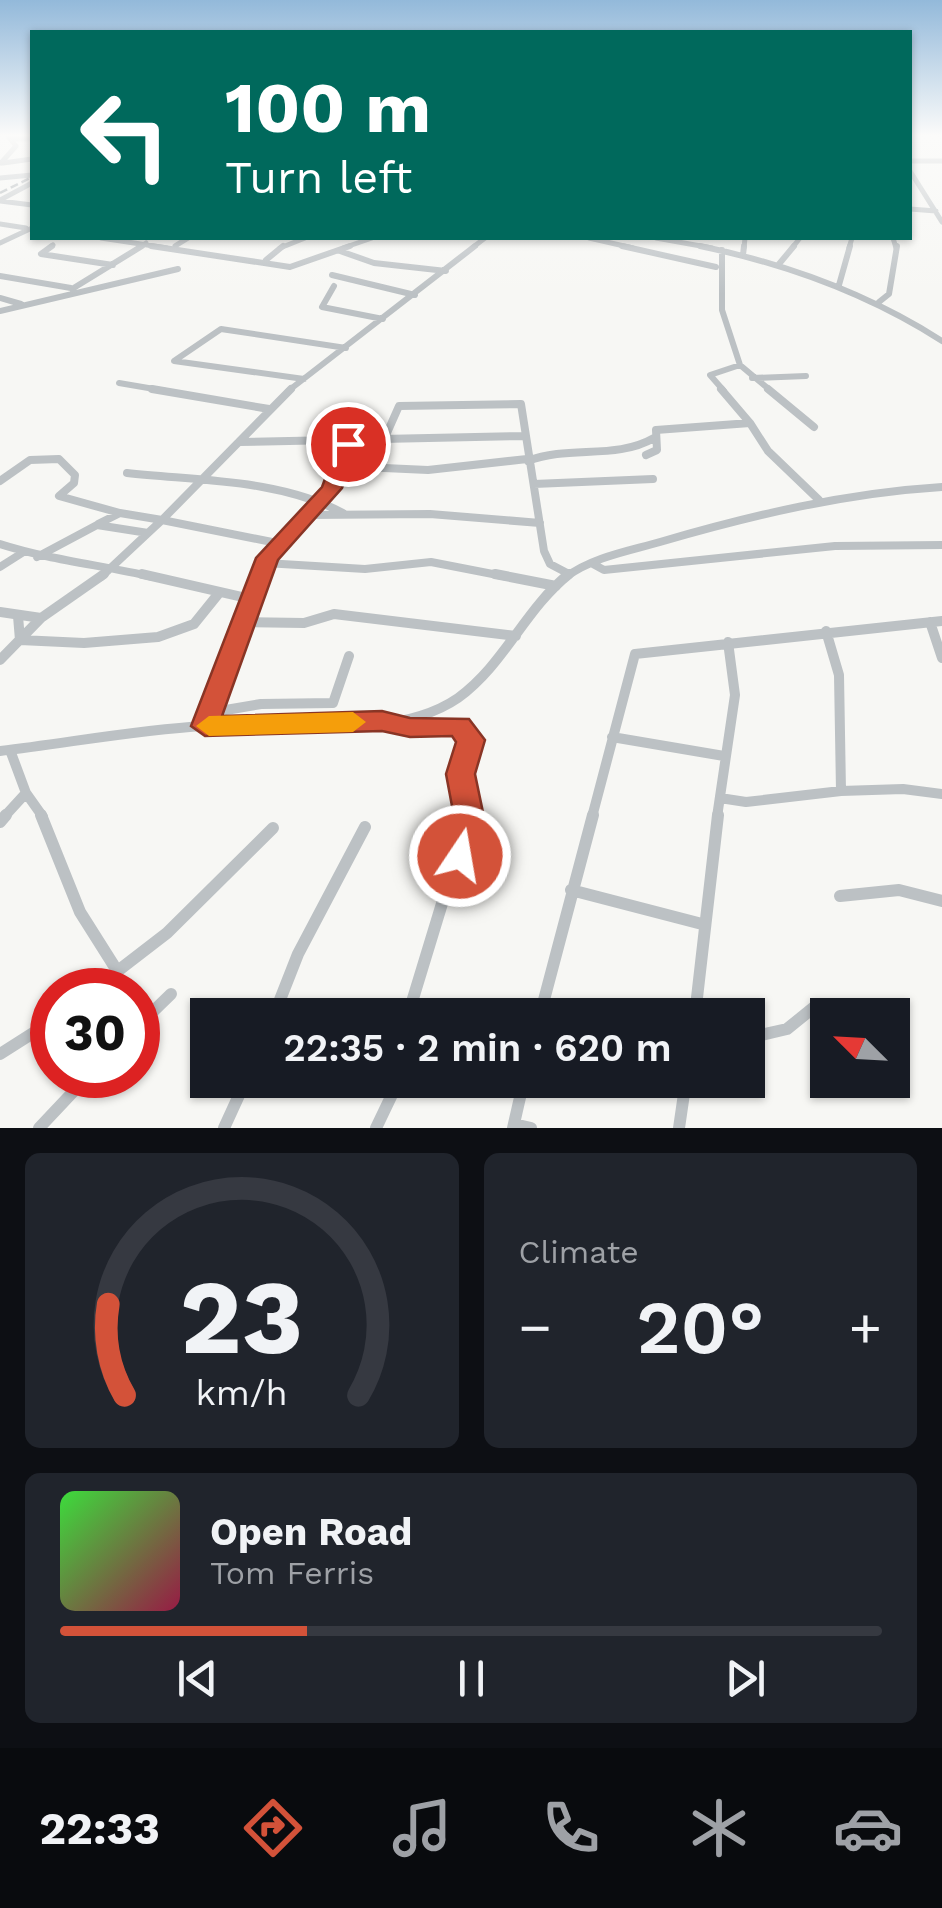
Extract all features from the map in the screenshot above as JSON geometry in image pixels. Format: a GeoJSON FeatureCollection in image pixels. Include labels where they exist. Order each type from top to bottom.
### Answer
{"type":"FeatureCollection","features":[{"type":"Feature","properties":{"kind":"street"},"geometry":{"type":"LineString","coordinates":[[0,200],[23,189]]}},
{"type":"Feature","properties":{"kind":"street"},"geometry":{"type":"LineString","coordinates":[[921,189],[942,222]]}},
{"type":"Feature","properties":{"kind":"street"},"geometry":{"type":"LineString","coordinates":[[0,200],[30,205]]}},
{"type":"Feature","properties":{"kind":"street"},"geometry":{"type":"LineString","coordinates":[[912,209],[936,212]]}},
{"type":"Feature","properties":{"kind":"street"},"geometry":{"type":"LineString","coordinates":[[0,224],[29,228]]}},
{"type":"Feature","properties":{"kind":"street"},"geometry":{"type":"LineString","coordinates":[[0,243],[29,228]]}},
{"type":"Feature","properties":{"kind":"street"},"geometry":{"type":"LineString","coordinates":[[119,240],[292,267],[367,240]]}},
{"type":"Feature","properties":{"kind":"street"},"geometry":{"type":"LineString","coordinates":[[174,246],[184,240]]}},
{"type":"Feature","properties":{"kind":"street"},"geometry":{"type":"LineString","coordinates":[[266,260],[284,245],[299,240]]}},
{"type":"Feature","properties":{"kind":"street"},"geometry":{"type":"LineString","coordinates":[[0,660],[42,618],[109,571],[269,409],[484,240]]}},
{"type":"Feature","properties":{"kind":"street"},"geometry":{"type":"LineString","coordinates":[[610,240],[716,268]]}},
{"type":"Feature","properties":{"kind":"street"},"geometry":{"type":"LineString","coordinates":[[667,240],[779,264],[879,302],[940,337]]}},
{"type":"Feature","properties":{"kind":"street"},"geometry":{"type":"LineString","coordinates":[[743,256],[745,240]]}},
{"type":"Feature","properties":{"kind":"street"},"geometry":{"type":"LineString","coordinates":[[779,264],[798,240]]}},
{"type":"Feature","properties":{"kind":"street"},"geometry":{"type":"LineString","coordinates":[[838,285],[851,240]]}},
{"type":"Feature","properties":{"kind":"street"},"geometry":{"type":"LineString","coordinates":[[879,302],[889,294],[895,240]]}},
{"type":"Feature","properties":{"kind":"street"},"geometry":{"type":"LineString","coordinates":[[0,311],[72,289],[146,243]]}},
{"type":"Feature","properties":{"kind":"street"},"geometry":{"type":"LineString","coordinates":[[54,245],[40,254],[114,266]]}},
{"type":"Feature","properties":{"kind":"street"},"geometry":{"type":"LineString","coordinates":[[722,250],[716,268],[730,351],[752,378],[814,427]]}},
{"type":"Feature","properties":{"kind":"street"},"geometry":{"type":"LineString","coordinates":[[340,251],[374,263],[446,271]]}},
{"type":"Feature","properties":{"kind":"street"},"geometry":{"type":"LineString","coordinates":[[0,276],[90,290],[108,282],[178,269]]}},
{"type":"Feature","properties":{"kind":"street"},"geometry":{"type":"LineString","coordinates":[[332,275],[415,295]]}},
{"type":"Feature","properties":{"kind":"street"},"geometry":{"type":"LineString","coordinates":[[334,286],[322,307],[350,316],[383,319]]}},
{"type":"Feature","properties":{"kind":"street"},"geometry":{"type":"LineString","coordinates":[[0,298],[23,304]]}},
{"type":"Feature","properties":{"kind":"street"},"geometry":{"type":"LineString","coordinates":[[304,379],[174,361],[221,329],[346,348]]}},
{"type":"Feature","properties":{"kind":"street"},"geometry":{"type":"LineString","coordinates":[[740,366],[710,375],[750,422],[768,451],[820,500]]}},
{"type":"Feature","properties":{"kind":"street"},"geometry":{"type":"LineString","coordinates":[[752,378],[806,376]]}},
{"type":"Feature","properties":{"kind":"street"},"geometry":{"type":"LineString","coordinates":[[119,383],[269,409]]}},
{"type":"Feature","properties":{"kind":"street"},"geometry":{"type":"LineString","coordinates":[[383,442],[396,408],[521,404],[528,460],[550,564],[569,574]]}},
{"type":"Feature","properties":{"kind":"street"},"geometry":{"type":"LineString","coordinates":[[646,455],[658,450],[656,430],[750,422]]}},
{"type":"Feature","properties":{"kind":"street"},"geometry":{"type":"LineString","coordinates":[[239,442],[348,444],[524,436]]}},
{"type":"Feature","properties":{"kind":"street"},"geometry":{"type":"LineString","coordinates":[[340,466],[428,470],[528,460],[554,452],[640,448],[654,438]]}},
{"type":"Feature","properties":{"kind":"street"},"geometry":{"type":"LineString","coordinates":[[205,726],[265,564],[277,542],[321,503],[348,444]]}},
{"type":"Feature","properties":{"kind":"street"},"geometry":{"type":"LineString","coordinates":[[0,481],[30,460],[59,459],[75,474],[74,483],[59,496],[120,513],[277,542]]}},
{"type":"Feature","properties":{"kind":"street"},"geometry":{"type":"LineString","coordinates":[[127,472],[283,490],[346,514]]}},
{"type":"Feature","properties":{"kind":"street"},"geometry":{"type":"LineString","coordinates":[[534,484],[654,479]]}},
{"type":"Feature","properties":{"kind":"street"},"geometry":{"type":"LineString","coordinates":[[115,968],[80,912],[50,828],[26,793],[5,750],[205,726],[382,721],[434,711],[458,698],[569,574],[820,500],[942,487]]}},
{"type":"Feature","properties":{"kind":"street"},"geometry":{"type":"LineString","coordinates":[[38,557],[48,547],[120,513]]}},
{"type":"Feature","properties":{"kind":"street"},"geometry":{"type":"LineString","coordinates":[[309,515],[430,514],[540,523]]}},
{"type":"Feature","properties":{"kind":"street"},"geometry":{"type":"LineString","coordinates":[[97,525],[148,533]]}},
{"type":"Feature","properties":{"kind":"street"},"geometry":{"type":"LineString","coordinates":[[0,544],[38,557]]}},
{"type":"Feature","properties":{"kind":"street"},"geometry":{"type":"LineString","coordinates":[[593,564],[604,570],[835,546],[942,545]]}},
{"type":"Feature","properties":{"kind":"street"},"geometry":{"type":"LineString","coordinates":[[0,566],[19,552],[74,559],[109,571],[251,600]]}},
{"type":"Feature","properties":{"kind":"street"},"geometry":{"type":"LineString","coordinates":[[265,564],[365,569],[431,562],[556,586]]}},
{"type":"Feature","properties":{"kind":"street"},"geometry":{"type":"LineString","coordinates":[[533,580],[550,564]]}},
{"type":"Feature","properties":{"kind":"street"},"geometry":{"type":"LineString","coordinates":[[20,640],[79,646],[167,633],[193,624],[219,593]]}},
{"type":"Feature","properties":{"kind":"street"},"geometry":{"type":"LineString","coordinates":[[0,612],[42,618]]}},
{"type":"Feature","properties":{"kind":"street"},"geometry":{"type":"LineString","coordinates":[[243,622],[304,623],[334,614],[487,629],[516,636]]}},
{"type":"Feature","properties":{"kind":"street"},"geometry":{"type":"LineString","coordinates":[[18,616],[20,640]]}},
{"type":"Feature","properties":{"kind":"street"},"geometry":{"type":"LineString","coordinates":[[544,998],[634,654],[936,622],[942,658]]}},
{"type":"Feature","properties":{"kind":"street"},"geometry":{"type":"LineString","coordinates":[[826,631],[839,676],[841,791]]}},
{"type":"Feature","properties":{"kind":"street"},"geometry":{"type":"LineString","coordinates":[[696,998],[702,924],[735,694],[728,642]]}},
{"type":"Feature","properties":{"kind":"street"},"geometry":{"type":"LineString","coordinates":[[208,713],[261,704],[333,703],[348,656]]}},
{"type":"Feature","properties":{"kind":"street"},"geometry":{"type":"LineString","coordinates":[[382,721],[410,728],[459,726],[471,740],[460,774],[470,822],[413,998]]}},
{"type":"Feature","properties":{"kind":"street"},"geometry":{"type":"LineString","coordinates":[[612,736],[724,756]]}},
{"type":"Feature","properties":{"kind":"street"},"geometry":{"type":"LineString","coordinates":[[720,798],[746,802],[841,791],[904,789],[942,794]]}},
{"type":"Feature","properties":{"kind":"street"},"geometry":{"type":"LineString","coordinates":[[0,822],[26,793]]}},
{"type":"Feature","properties":{"kind":"street"},"geometry":{"type":"LineString","coordinates":[[281,998],[298,954],[365,827]]}},
{"type":"Feature","properties":{"kind":"street"},"geometry":{"type":"LineString","coordinates":[[117,968],[166,933],[273,828]]}},
{"type":"Feature","properties":{"kind":"street"},"geometry":{"type":"LineString","coordinates":[[571,890],[702,924]]}},
{"type":"Feature","properties":{"kind":"street"},"geometry":{"type":"LineString","coordinates":[[840,896],[900,890],[942,901]]}},
{"type":"Feature","properties":{"kind":"street"},"geometry":{"type":"LineString","coordinates":[[160,1004],[170,994]]}},
{"type":"Feature","properties":{"kind":"street"},"geometry":{"type":"LineString","coordinates":[[765,1037],[798,1025],[810,1012]]}},
{"type":"Feature","properties":{"kind":"street"},"geometry":{"type":"LineString","coordinates":[[0,1054],[30,1035]]}},
{"type":"Feature","properties":{"kind":"street"},"geometry":{"type":"LineString","coordinates":[[39,1128],[67,1098]]}},
{"type":"Feature","properties":{"kind":"street"},"geometry":{"type":"LineString","coordinates":[[224,1128],[238,1098]]}},
{"type":"Feature","properties":{"kind":"street"},"geometry":{"type":"LineString","coordinates":[[376,1128],[382,1110],[392,1098]]}},
{"type":"Feature","properties":{"kind":"street"},"geometry":{"type":"LineString","coordinates":[[520,1098],[513,1126],[531,1128]]}},
{"type":"Feature","properties":{"kind":"street"},"geometry":{"type":"LineString","coordinates":[[679,1128],[683,1098]]}},
{"type":"Feature","properties":{"kind":"railway"},"geometry":{"type":"LineString","coordinates":[[0,193],[9,189]]}},
{"type":"Feature","properties":{"kind":"slow traffic"},"geometry":{"type":"LineString","coordinates":[[209,726],[353,722]]}},
{"type":"Feature","properties":{"kind":"route"},"geometry":{"type":"LineString","coordinates":[[348,444],[332,488],[309,515],[277,542],[267,558],[205,726],[382,721],[410,728],[459,726],[471,740],[460,774],[470,805],[470,822],[460,856]]}}]}
